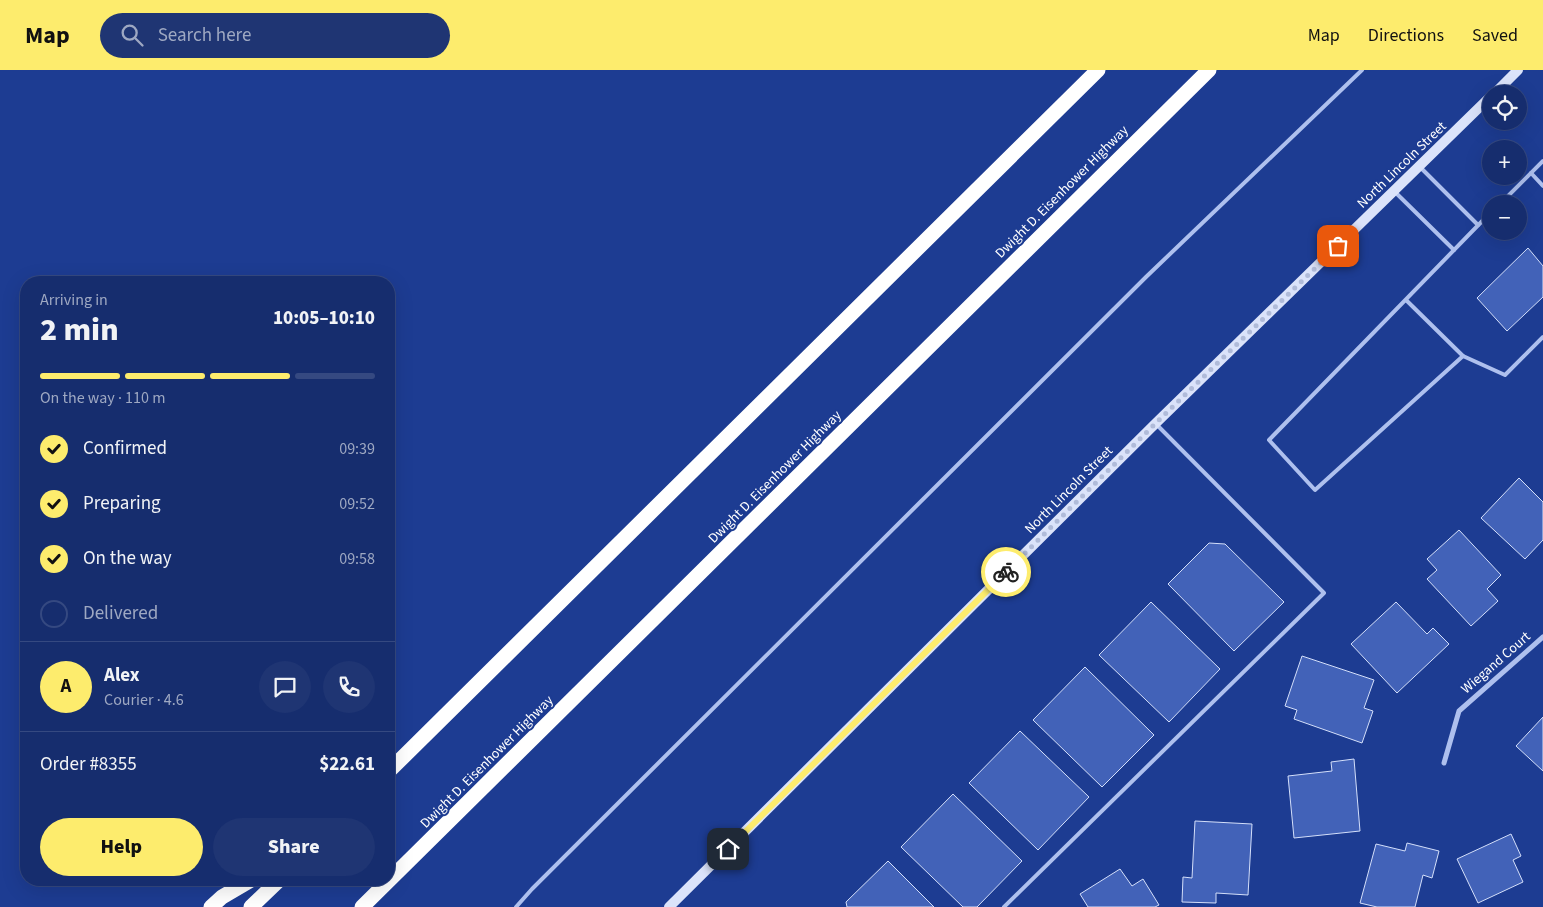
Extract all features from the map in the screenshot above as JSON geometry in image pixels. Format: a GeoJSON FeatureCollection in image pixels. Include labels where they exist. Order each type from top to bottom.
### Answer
{"type":"FeatureCollection","features":[{"type":"Feature","properties":{"kind":"highway"},"geometry":{"type":"LineString","coordinates":[[395,765],[1098,70]]}},
{"type":"Feature","properties":{"kind":"highway","name":"Dwight D. Eisenhower Highway"},"geometry":{"type":"LineString","coordinates":[[395,874],[1209,70]]}},
{"type":"Feature","properties":{"kind":"highway"},"geometry":{"type":"LineString","coordinates":[[211,907],[222,897],[241,886]]}},
{"type":"Feature","properties":{"kind":"highway"},"geometry":{"type":"LineString","coordinates":[[251,907],[272,886]]}},
{"type":"Feature","properties":{"kind":"highway","name":"Dwight D. Eisenhower Highway"},"geometry":{"type":"LineString","coordinates":[[362,907],[383,886]]}},
{"type":"Feature","properties":{"kind":"street","name":"North Lincoln Street"},"geometry":{"type":"LineString","coordinates":[[1502,85],[1518,70]]}},
{"type":"Feature","properties":{"kind":"street","name":"North Lincoln Street"},"geometry":{"type":"LineString","coordinates":[[672,906],[1156,423],[1395,192],[1482,105]]}},
{"type":"Feature","properties":{"kind":"street","name":"Wiegand Court"},"geometry":{"type":"LineString","coordinates":[[1444,763],[1459,711],[1543,636]]}},
{"type":"Feature","properties":{"kind":"lane"},"geometry":{"type":"LineString","coordinates":[[516,907],[1139,284],[1362,70]]}},
{"type":"Feature","properties":{"kind":"lane"},"geometry":{"type":"LineString","coordinates":[[1509,195],[1543,161]]}},
{"type":"Feature","properties":{"kind":"lane"},"geometry":{"type":"LineString","coordinates":[[1420,167],[1478,225]]}},
{"type":"Feature","properties":{"kind":"lane"},"geometry":{"type":"LineString","coordinates":[[1530,173],[1543,186]]}},
{"type":"Feature","properties":{"kind":"lane"},"geometry":{"type":"LineString","coordinates":[[1395,192],[1454,250]]}},
{"type":"Feature","properties":{"kind":"lane"},"geometry":{"type":"LineString","coordinates":[[1463,356],[1315,490],[1269,440],[1482,221]]}},
{"type":"Feature","properties":{"kind":"lane"},"geometry":{"type":"LineString","coordinates":[[1406,300],[1463,356],[1506,376],[1543,337]]}},
{"type":"Feature","properties":{"kind":"lane"},"geometry":{"type":"LineString","coordinates":[[1004,907],[1324,593],[1156,423]]}},
{"type":"Feature","properties":{"kind":"building"},"geometry":{"type":"Polygon","coordinates":[[[1528,248],[1543,266],[1543,297],[1507,331],[1477,298],[1528,248]]]}},
{"type":"Feature","properties":{"kind":"building"},"geometry":{"type":"Polygon","coordinates":[[[1519,478],[1543,502],[1543,540],[1525,559],[1481,518],[1519,478]]]}},
{"type":"Feature","properties":{"kind":"building"},"geometry":{"type":"Polygon","coordinates":[[[1459,530],[1501,575],[1487,589],[1498,601],[1471,626],[1427,579],[1437,570],[1427,559],[1459,530]]]}},
{"type":"Feature","properties":{"kind":"building"},"geometry":{"type":"Polygon","coordinates":[[[1209,543],[1225,544],[1284,602],[1234,651],[1168,584],[1209,543]]]}},
{"type":"Feature","properties":{"kind":"building"},"geometry":{"type":"Polygon","coordinates":[[[1151,602],[1220,669],[1169,722],[1099,655],[1151,602]]]}},
{"type":"Feature","properties":{"kind":"building"},"geometry":{"type":"Polygon","coordinates":[[[1396,602],[1427,634],[1433,628],[1449,644],[1397,693],[1351,644],[1396,602]]]}},
{"type":"Feature","properties":{"kind":"building"},"geometry":{"type":"Polygon","coordinates":[[[1302,656],[1374,680],[1364,708],[1373,711],[1362,743],[1294,719],[1297,710],[1285,706],[1302,656]]]}},
{"type":"Feature","properties":{"kind":"building"},"geometry":{"type":"Polygon","coordinates":[[[1085,667],[1154,735],[1102,787],[1033,720],[1085,667]]]}},
{"type":"Feature","properties":{"kind":"building"},"geometry":{"type":"Polygon","coordinates":[[[1543,717],[1543,771],[1516,746],[1543,717]]]}},
{"type":"Feature","properties":{"kind":"building"},"geometry":{"type":"Polygon","coordinates":[[[1020,731],[1089,797],[1038,850],[969,783],[1020,731]]]}},
{"type":"Feature","properties":{"kind":"building"},"geometry":{"type":"Polygon","coordinates":[[[1354,759],[1360,831],[1294,838],[1288,776],[1332,771],[1331,762],[1354,759]]]}},
{"type":"Feature","properties":{"kind":"building"},"geometry":{"type":"Polygon","coordinates":[[[953,794],[1022,861],[977,907],[963,907],[901,847],[953,794]]]}},
{"type":"Feature","properties":{"kind":"building"},"geometry":{"type":"Polygon","coordinates":[[[1195,821],[1252,824],[1248,895],[1216,893],[1216,903],[1182,902],[1183,877],[1192,878],[1195,821]]]}},
{"type":"Feature","properties":{"kind":"building"},"geometry":{"type":"Polygon","coordinates":[[[1511,834],[1521,856],[1513,860],[1523,882],[1478,903],[1457,859],[1511,834]]]}},
{"type":"Feature","properties":{"kind":"building"},"geometry":{"type":"Polygon","coordinates":[[[1407,843],[1439,851],[1432,878],[1423,875],[1415,907],[1377,907],[1360,903],[1376,844],[1405,851],[1407,843]]]}},
{"type":"Feature","properties":{"kind":"building"},"geometry":{"type":"Polygon","coordinates":[[[888,861],[934,907],[847,907],[846,902],[888,861]]]}},
{"type":"Feature","properties":{"kind":"building"},"geometry":{"type":"Polygon","coordinates":[[[1120,869],[1132,886],[1143,879],[1159,905],[1155,907],[1088,907],[1080,894],[1120,869]]]}},
{"type":"Feature","properties":{"kind":"way so far"},"geometry":{"type":"LineString","coordinates":[[1006,572],[1338,246]]}},
{"type":"Feature","properties":{"kind":"route"},"geometry":{"type":"LineString","coordinates":[[728,849],[1006,572]]}}]}
